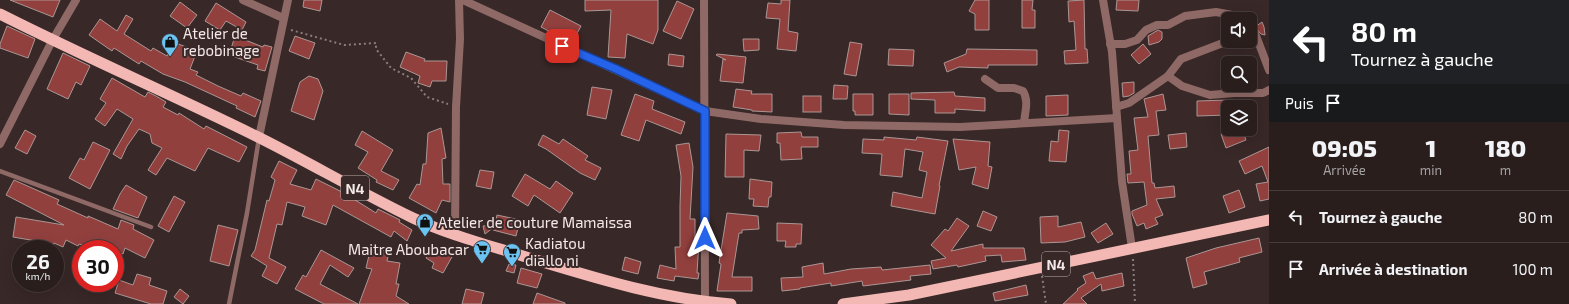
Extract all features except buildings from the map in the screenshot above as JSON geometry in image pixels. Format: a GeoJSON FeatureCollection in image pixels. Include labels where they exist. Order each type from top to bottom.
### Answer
{"type":"FeatureCollection","features":[{"type":"Feature","properties":{"kind":"highway","name":"N4"},"geometry":{"type":"LineString","coordinates":[[0,14],[52,41],[259,137],[414,218],[455,235],[585,275],[637,288],[705,302],[730,304]]}},
{"type":"Feature","properties":{"kind":"highway","name":"N4"},"geometry":{"type":"LineString","coordinates":[[843,304],[909,295],[1269,220]]}},
{"type":"Feature","properties":{"kind":"street"},"geometry":{"type":"LineString","coordinates":[[0,144],[52,41],[76,0]]}},
{"type":"Feature","properties":{"kind":"street"},"geometry":{"type":"LineString","coordinates":[[243,0],[284,18]]}},
{"type":"Feature","properties":{"kind":"street"},"geometry":{"type":"LineString","coordinates":[[259,137],[288,0]]}},
{"type":"Feature","properties":{"kind":"street"},"geometry":{"type":"LineString","coordinates":[[455,235],[456,107],[460,39],[459,0]]}},
{"type":"Feature","properties":{"kind":"street"},"geometry":{"type":"LineString","coordinates":[[463,0],[705,111],[761,119],[844,125],[960,127],[1117,118]]}},
{"type":"Feature","properties":{"kind":"street"},"geometry":{"type":"LineString","coordinates":[[704,0],[705,302]]}},
{"type":"Feature","properties":{"kind":"street"},"geometry":{"type":"LineString","coordinates":[[1103,0],[1110,44],[1122,182],[1132,248]]}},
{"type":"Feature","properties":{"kind":"street"},"geometry":{"type":"LineString","coordinates":[[1110,44],[1125,44],[1137,40],[1146,30],[1157,26],[1168,25],[1185,16],[1216,12],[1221,13]]}},
{"type":"Feature","properties":{"kind":"street"},"geometry":{"type":"LineString","coordinates":[[1257,43],[1269,70]]}},
{"type":"Feature","properties":{"kind":"street"},"geometry":{"type":"LineString","coordinates":[[1116,107],[1129,103],[1168,76],[1181,59],[1221,44]]}},
{"type":"Feature","properties":{"kind":"street"},"geometry":{"type":"LineString","coordinates":[[1168,76],[1182,86],[1210,95],[1264,93],[1269,90]]}},
{"type":"Feature","properties":{"kind":"street"},"geometry":{"type":"LineString","coordinates":[[985,79],[998,88],[1014,88],[1023,91],[1027,96],[1024,123]]}},
{"type":"Feature","properties":{"kind":"lane"},"geometry":{"type":"LineString","coordinates":[[229,304],[248,213],[259,137]]}},
{"type":"Feature","properties":{"kind":"lane"},"geometry":{"type":"LineString","coordinates":[[0,171],[151,227]]}},
{"type":"Feature","properties":{"kind":"path"},"geometry":{"type":"LineString","coordinates":[[282,27],[344,45],[376,43],[376,49],[391,68],[411,78],[427,97],[456,107]]}},
{"type":"Feature","properties":{"kind":"path"},"geometry":{"type":"LineString","coordinates":[[1132,248],[1135,304]]}},
{"type":"Feature","properties":{"kind":"path"},"geometry":{"type":"LineString","coordinates":[[1040,267],[1046,304]]}},
{"type":"Feature","properties":{"kind":"place","name":"Atelier de rebobinage"},"geometry":{"type":"Point","coordinates":[170,57]}},
{"type":"Feature","properties":{"kind":"place","name":"Atelier de couture Mamaissa"},"geometry":{"type":"Point","coordinates":[425,237]}},
{"type":"Feature","properties":{"kind":"place","name":"Maitre Aboubacar"},"geometry":{"type":"Point","coordinates":[482,264]}},
{"type":"Feature","properties":{"kind":"place","name":"Kadiatou diallo ni"},"geometry":{"type":"Point","coordinates":[512,267]}},
{"type":"Feature","properties":{"kind":"route"},"geometry":{"type":"LineString","coordinates":[[562,46],[616,69],[705,111],[705,238]]}}]}
